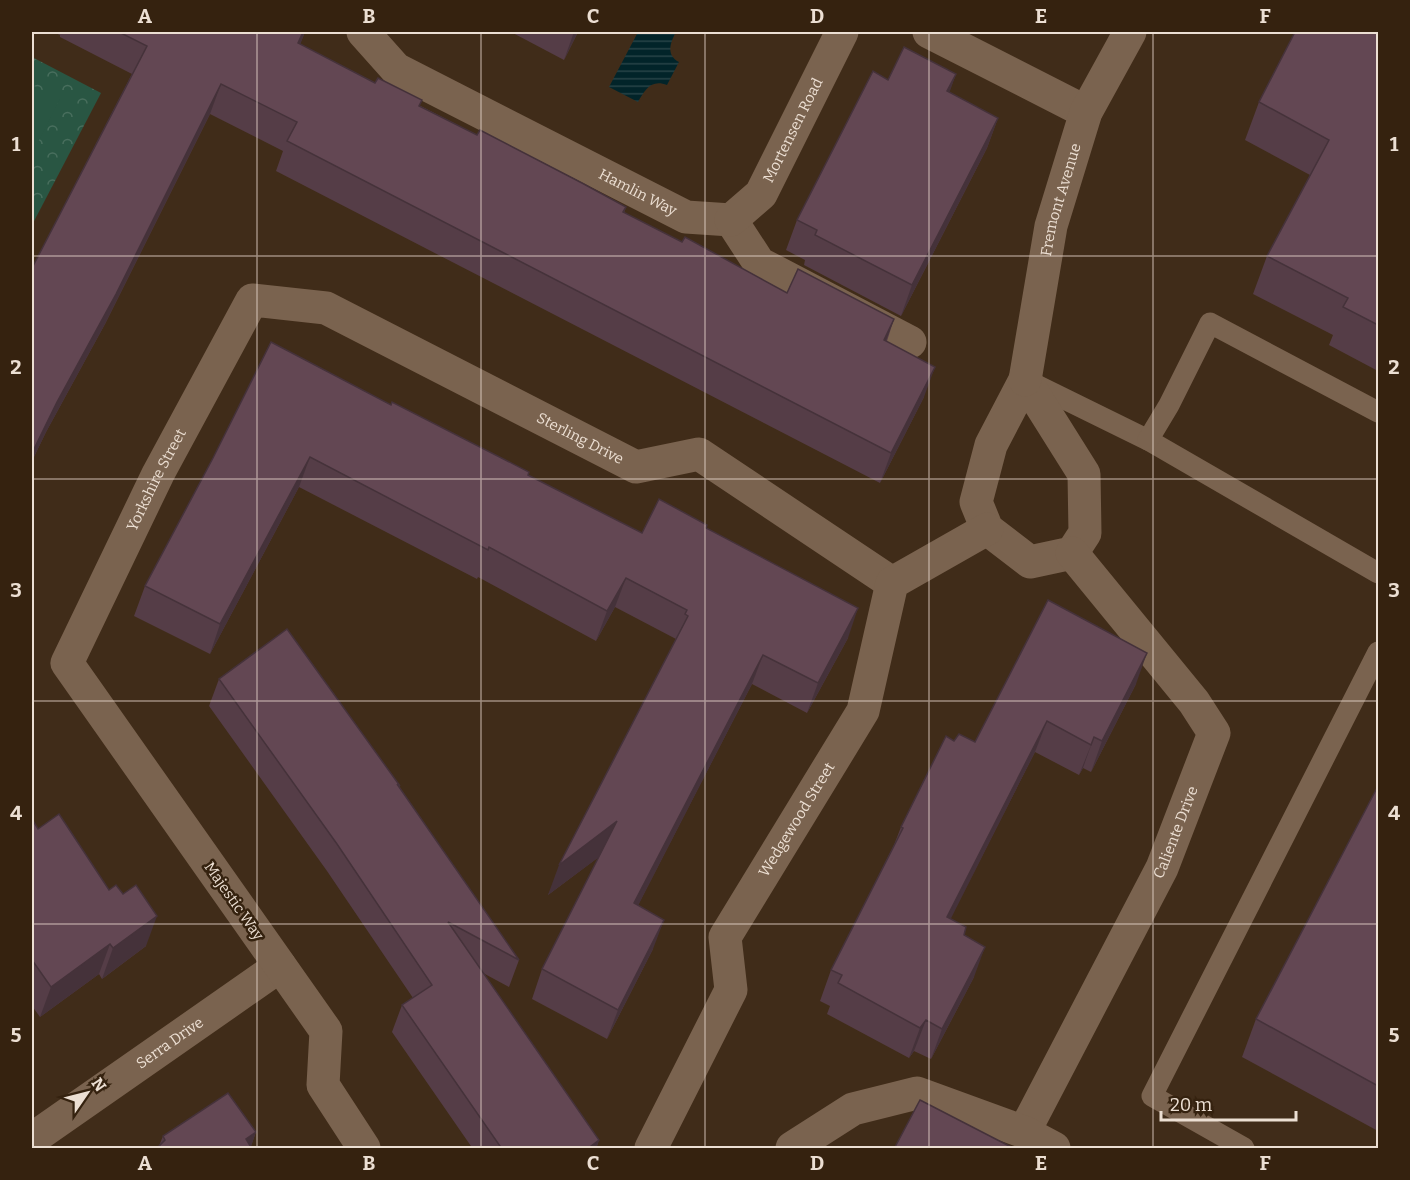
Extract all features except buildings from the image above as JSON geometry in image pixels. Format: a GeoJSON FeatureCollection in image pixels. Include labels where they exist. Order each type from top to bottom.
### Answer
{"type":"FeatureCollection","features":[{"type":"Feature","properties":{"kind":"street","name":"Hamlin Way"},"geometry":{"type":"LineString","coordinates":[[363,32],[396,69],[417,80],[686,217],[731,220]]}},
{"type":"Feature","properties":{"kind":"street","name":"Mortensen Road"},"geometry":{"type":"LineString","coordinates":[[731,220],[761,194],[842,32]]}},
{"type":"Feature","properties":{"kind":"street"},"geometry":{"type":"LineString","coordinates":[[929,32],[1086,112]]}},
{"type":"Feature","properties":{"kind":"street","name":"Fremont Avenue"},"geometry":{"type":"LineString","coordinates":[[987,529],[976,502],[991,446],[1025,380],[1051,226],[1086,112],[1130,32]]}},
{"type":"Feature","properties":{"kind":"street"},"geometry":{"type":"LineString","coordinates":[[731,220],[759,263],[910,342]]}},
{"type":"Feature","properties":{"kind":"street","name":"Sterling Drive"},"geometry":{"type":"LineString","coordinates":[[252,300],[326,308],[636,467],[699,454],[892,583]]}},
{"type":"Feature","properties":{"kind":"street","name":"Yorkshire Street"},"geometry":{"type":"LineString","coordinates":[[67,663],[158,474],[252,300]]}},
{"type":"Feature","properties":{"kind":"street"},"geometry":{"type":"LineString","coordinates":[[892,583],[987,529],[1030,562],[1072,553],[1085,533],[1084,474],[1025,380]]}},
{"type":"Feature","properties":{"kind":"street","name":"Caliente Drive"},"geometry":{"type":"LineString","coordinates":[[1024,1132],[1162,868],[1214,733],[1194,702],[1072,553]]}},
{"type":"Feature","properties":{"kind":"street","name":"Wedgewood Street"},"geometry":{"type":"LineString","coordinates":[[651,1149],[731,990],[725,937],[863,711],[892,583]]}},
{"type":"Feature","properties":{"kind":"street","name":"Majestic Way"},"geometry":{"type":"LineString","coordinates":[[67,663],[326,1031],[323,1085],[364,1149]]}},
{"type":"Feature","properties":{"kind":"street","name":"Serra Drive"},"geometry":{"type":"LineString","coordinates":[[32,1140],[280,966]]}},
{"type":"Feature","properties":{"kind":"street"},"geometry":{"type":"LineString","coordinates":[[792,1149],[853,1108],[917,1093],[1024,1132],[1054,1149]]}},
{"type":"Feature","properties":{"kind":"lane"},"geometry":{"type":"LineString","coordinates":[[1148,440],[1169,405],[1210,323],[1378,412]]}},
{"type":"Feature","properties":{"kind":"lane"},"geometry":{"type":"LineString","coordinates":[[1025,380],[1148,440],[1378,573]]}},
{"type":"Feature","properties":{"kind":"lane"},"geometry":{"type":"LineString","coordinates":[[1244,1149],[1152,1096],[1378,652]]}},
{"type":"Feature","properties":{"kind":"green space"},"geometry":{"type":"Polygon","coordinates":[[[32,57],[101,93],[32,225],[32,57]]]}},
{"type":"Feature","properties":{"kind":"green space"},"geometry":{"type":"Polygon","coordinates":[[[32,85],[60,99],[32,154],[32,85]]]}},
{"type":"Feature","properties":{"kind":"water"},"geometry":{"type":"Polygon","coordinates":[[[638,32],[676,32],[671,44],[671,52],[679,62],[667,85],[657,83],[649,87],[638,102],[609,87],[638,32]]]}}]}
